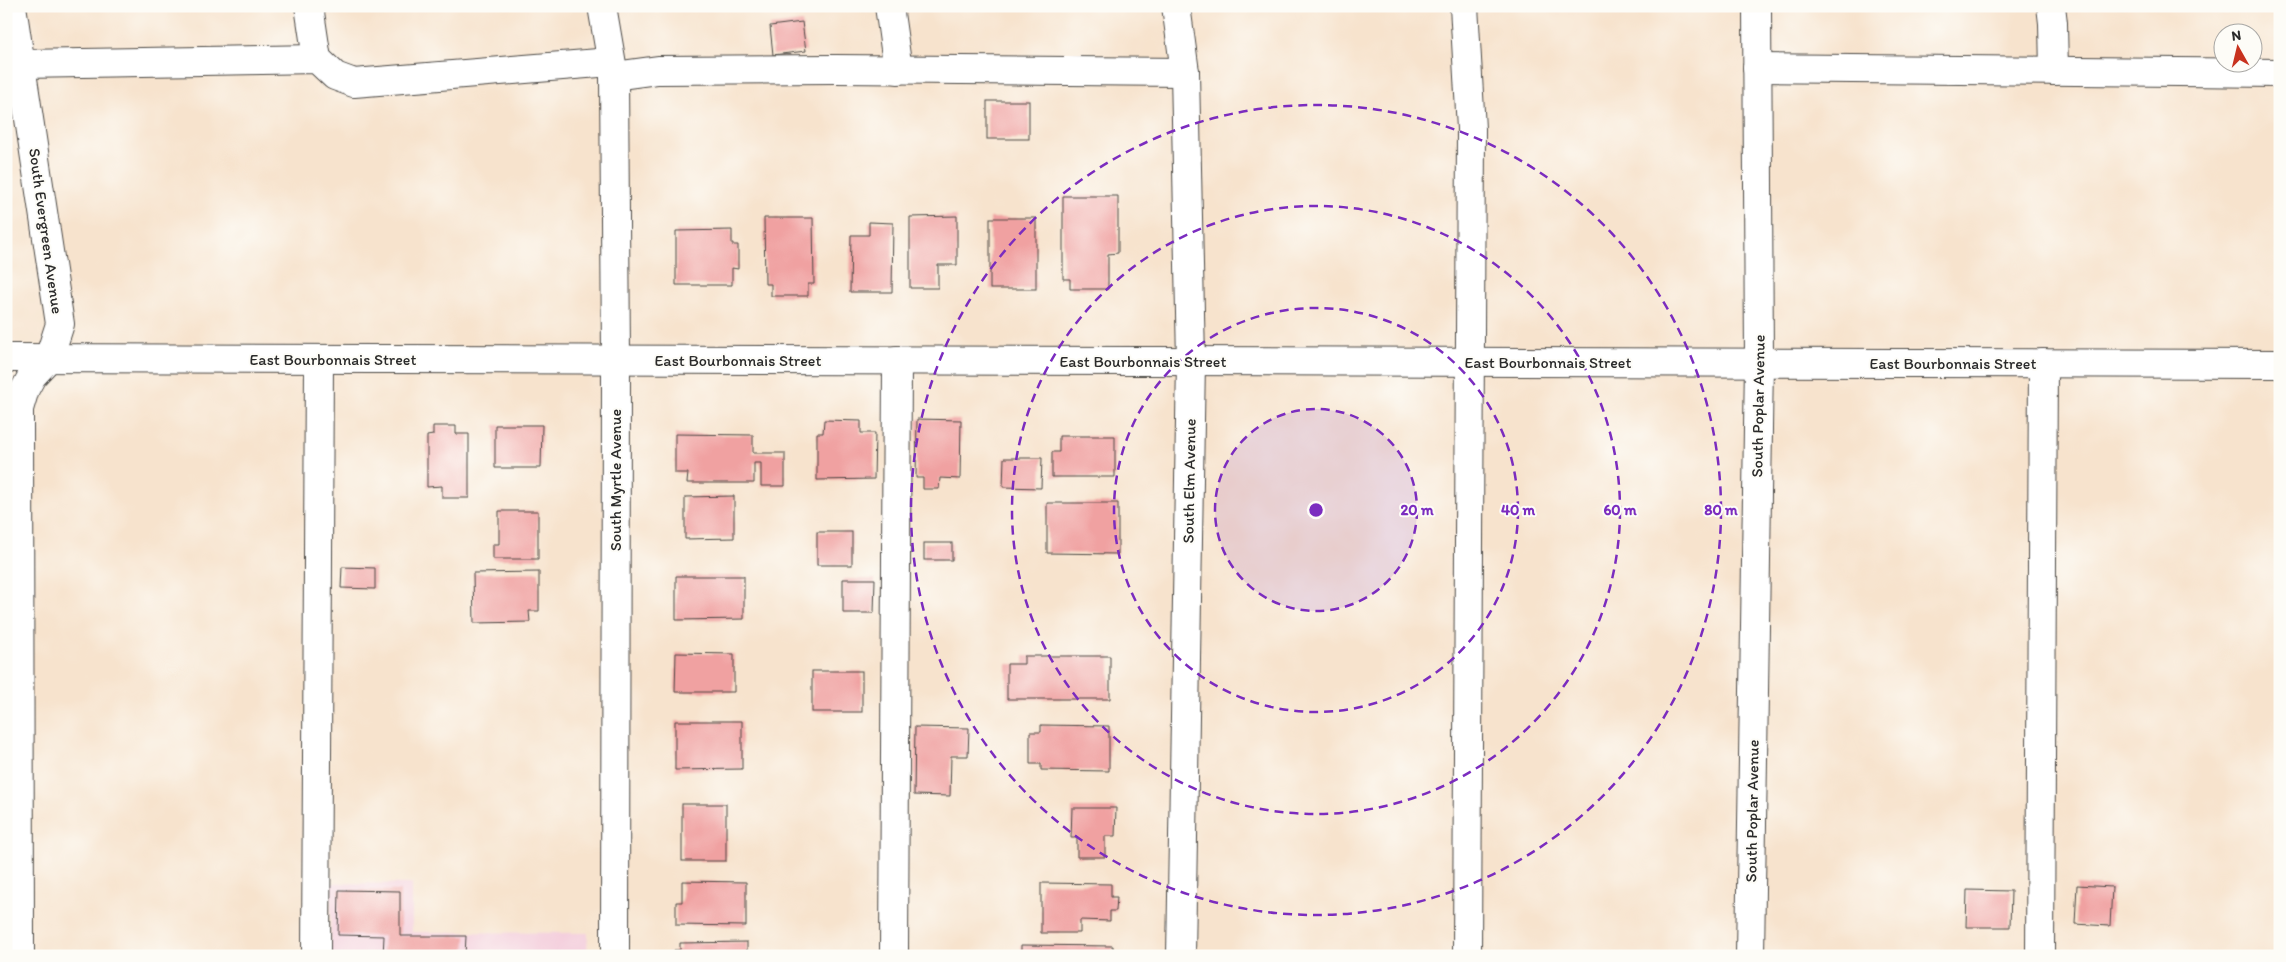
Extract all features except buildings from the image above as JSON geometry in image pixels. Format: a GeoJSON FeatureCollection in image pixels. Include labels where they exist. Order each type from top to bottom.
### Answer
{"type":"FeatureCollection","features":[{"type":"Feature","properties":{"kind":"street","name":"South Evergreen Avenue"},"geometry":{"type":"LineString","coordinates":[[12,6],[60,324],[49,358],[25,389],[19,410],[13,466],[20,956]]}},
{"type":"Feature","properties":{"kind":"street"},"geometry":{"type":"LineString","coordinates":[[309,6],[318,59],[335,76],[354,83],[612,69],[1185,72]]}},
{"type":"Feature","properties":{"kind":"street","name":"South Myrtle Avenue"},"geometry":{"type":"LineString","coordinates":[[602,6],[612,69],[616,359],[615,956]]}},
{"type":"Feature","properties":{"kind":"street"},"geometry":{"type":"LineString","coordinates":[[889,6],[898,70]]}},
{"type":"Feature","properties":{"kind":"street","name":"South Elm Avenue"},"geometry":{"type":"LineString","coordinates":[[1176,6],[1185,72],[1191,361],[1181,956]]}},
{"type":"Feature","properties":{"kind":"street"},"geometry":{"type":"LineString","coordinates":[[1464,6],[1470,129],[1467,956]]}},
{"type":"Feature","properties":{"kind":"street","name":"South Poplar Avenue"},"geometry":{"type":"LineString","coordinates":[[1750,956],[1759,362],[1757,6]]}},
{"type":"Feature","properties":{"kind":"street"},"geometry":{"type":"LineString","coordinates":[[2051,6],[2054,32],[2054,71]]}},
{"type":"Feature","properties":{"kind":"street"},"geometry":{"type":"LineString","coordinates":[[22,64],[318,59]]}},
{"type":"Feature","properties":{"kind":"street"},"geometry":{"type":"LineString","coordinates":[[1757,68],[2280,73]]}},
{"type":"Feature","properties":{"kind":"street","name":"East Bourbonnais Street"},"geometry":{"type":"LineString","coordinates":[[6,358],[2280,364]]}},
{"type":"Feature","properties":{"kind":"street"},"geometry":{"type":"LineString","coordinates":[[316,956],[319,359]]}},
{"type":"Feature","properties":{"kind":"street"},"geometry":{"type":"LineString","coordinates":[[894,956],[897,360]]}},
{"type":"Feature","properties":{"kind":"street"},"geometry":{"type":"LineString","coordinates":[[2040,956],[2043,363]]}},
{"type":"Feature","properties":{"kind":"shaded area"},"geometry":{"type":"Polygon","coordinates":[[[331,883],[412,884],[412,932],[588,933],[587,956],[330,956],[331,883]]]}}]}
